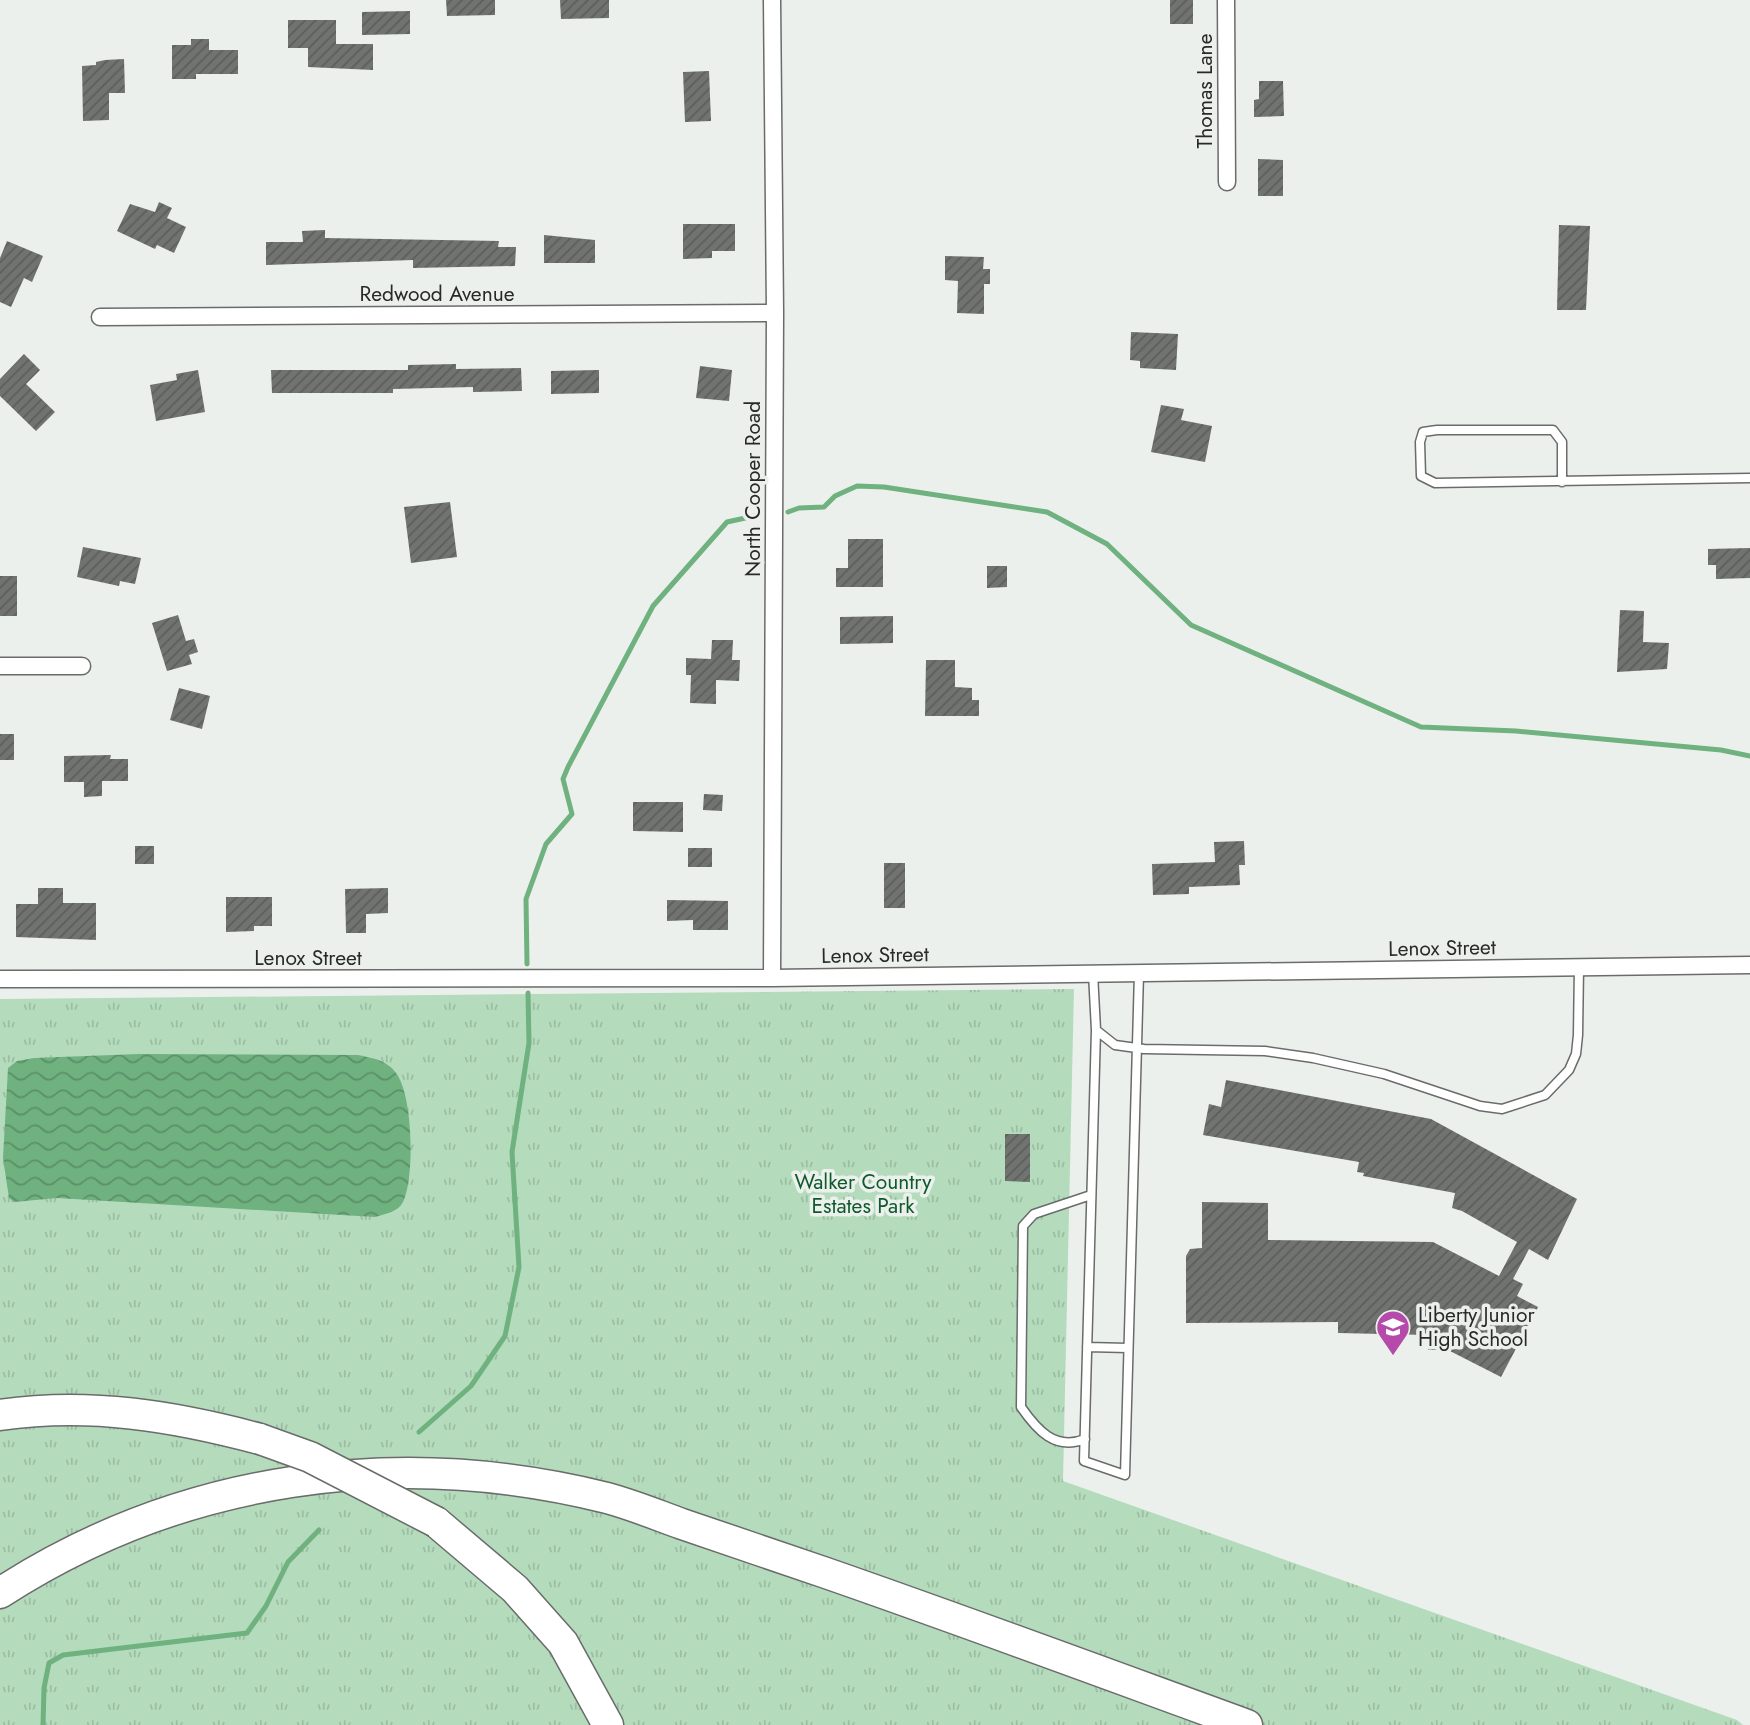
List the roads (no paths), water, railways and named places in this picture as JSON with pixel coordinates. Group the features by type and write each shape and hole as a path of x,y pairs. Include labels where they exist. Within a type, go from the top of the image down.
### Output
{"highway":[{"path":"0,1415 29,1411 124,1411 195,1422 260,1439 310,1457 436,1522 515,1589 563,1643 608,1725"},
{"path":"0,1593 36,1569 113,1532 166,1512 245,1490 294,1481 390,1471 505,1479 609,1499 1027,1643 1247,1725"}],"street":[{"name":"North Cooper Road","path":"772,0 775,313 772,978"},
{"name":"Thomas Lane","path":"1226,0 1227,182"},
{"name":"Redwood Avenue","path":"100,317 775,313"},
{"path":"0,666 82,666"},
{"name":"Lenox Street","path":"0,979 772,978 1750,965"}],"lane":[{"path":"1562,482 1562,442 1553,430 1437,429 1423,432 1419,442 1421,476 1435,483 1562,482 1750,478"},
{"path":"1096,1030 1115,1045 1137,1048 1265,1051 1313,1058 1384,1074 1480,1106 1502,1109 1545,1095 1569,1070 1576,1054 1578,1035 1579,967"},
{"path":"1093,974 1096,1030 1084,1461 1125,1475 1139,973"},
{"path":"1085,1439 1075,1443 1052,1440 1035,1427 1021,1407 1023,1226 1034,1214 1091,1195"},
{"path":"1087,1347 1128,1348"}],"water":[{"path":"139,1054 358,1055 384,1062 396,1073 402,1084 409,1117 411,1156 403,1202 395,1210 375,1217 57,1198 14,1202 9,1198 3,1158 8,1068 17,1061 34,1058"}],"waterway":[{"path":"788,512 799,508 824,507 835,496 857,486 884,487 1047,512 1107,544 1191,625 1421,727 1516,731 1721,750 1750,756"},
{"path":"527,964 526,899 546,844 572,814 563,779 568,767 653,606 727,522 759,515"},
{"path":"419,1432 471,1386 505,1336 519,1267 512,1152 529,1043 528,993"},
{"path":"43,1725 44,1688 49,1663 63,1655 247,1633 266,1606 288,1562 319,1530"}],"place":[{"name":"Liberty Junior High School","path":"1393,1357"}],"park label":[{"name":"Walker Country Estates Park","path":"863,1194"}]}
